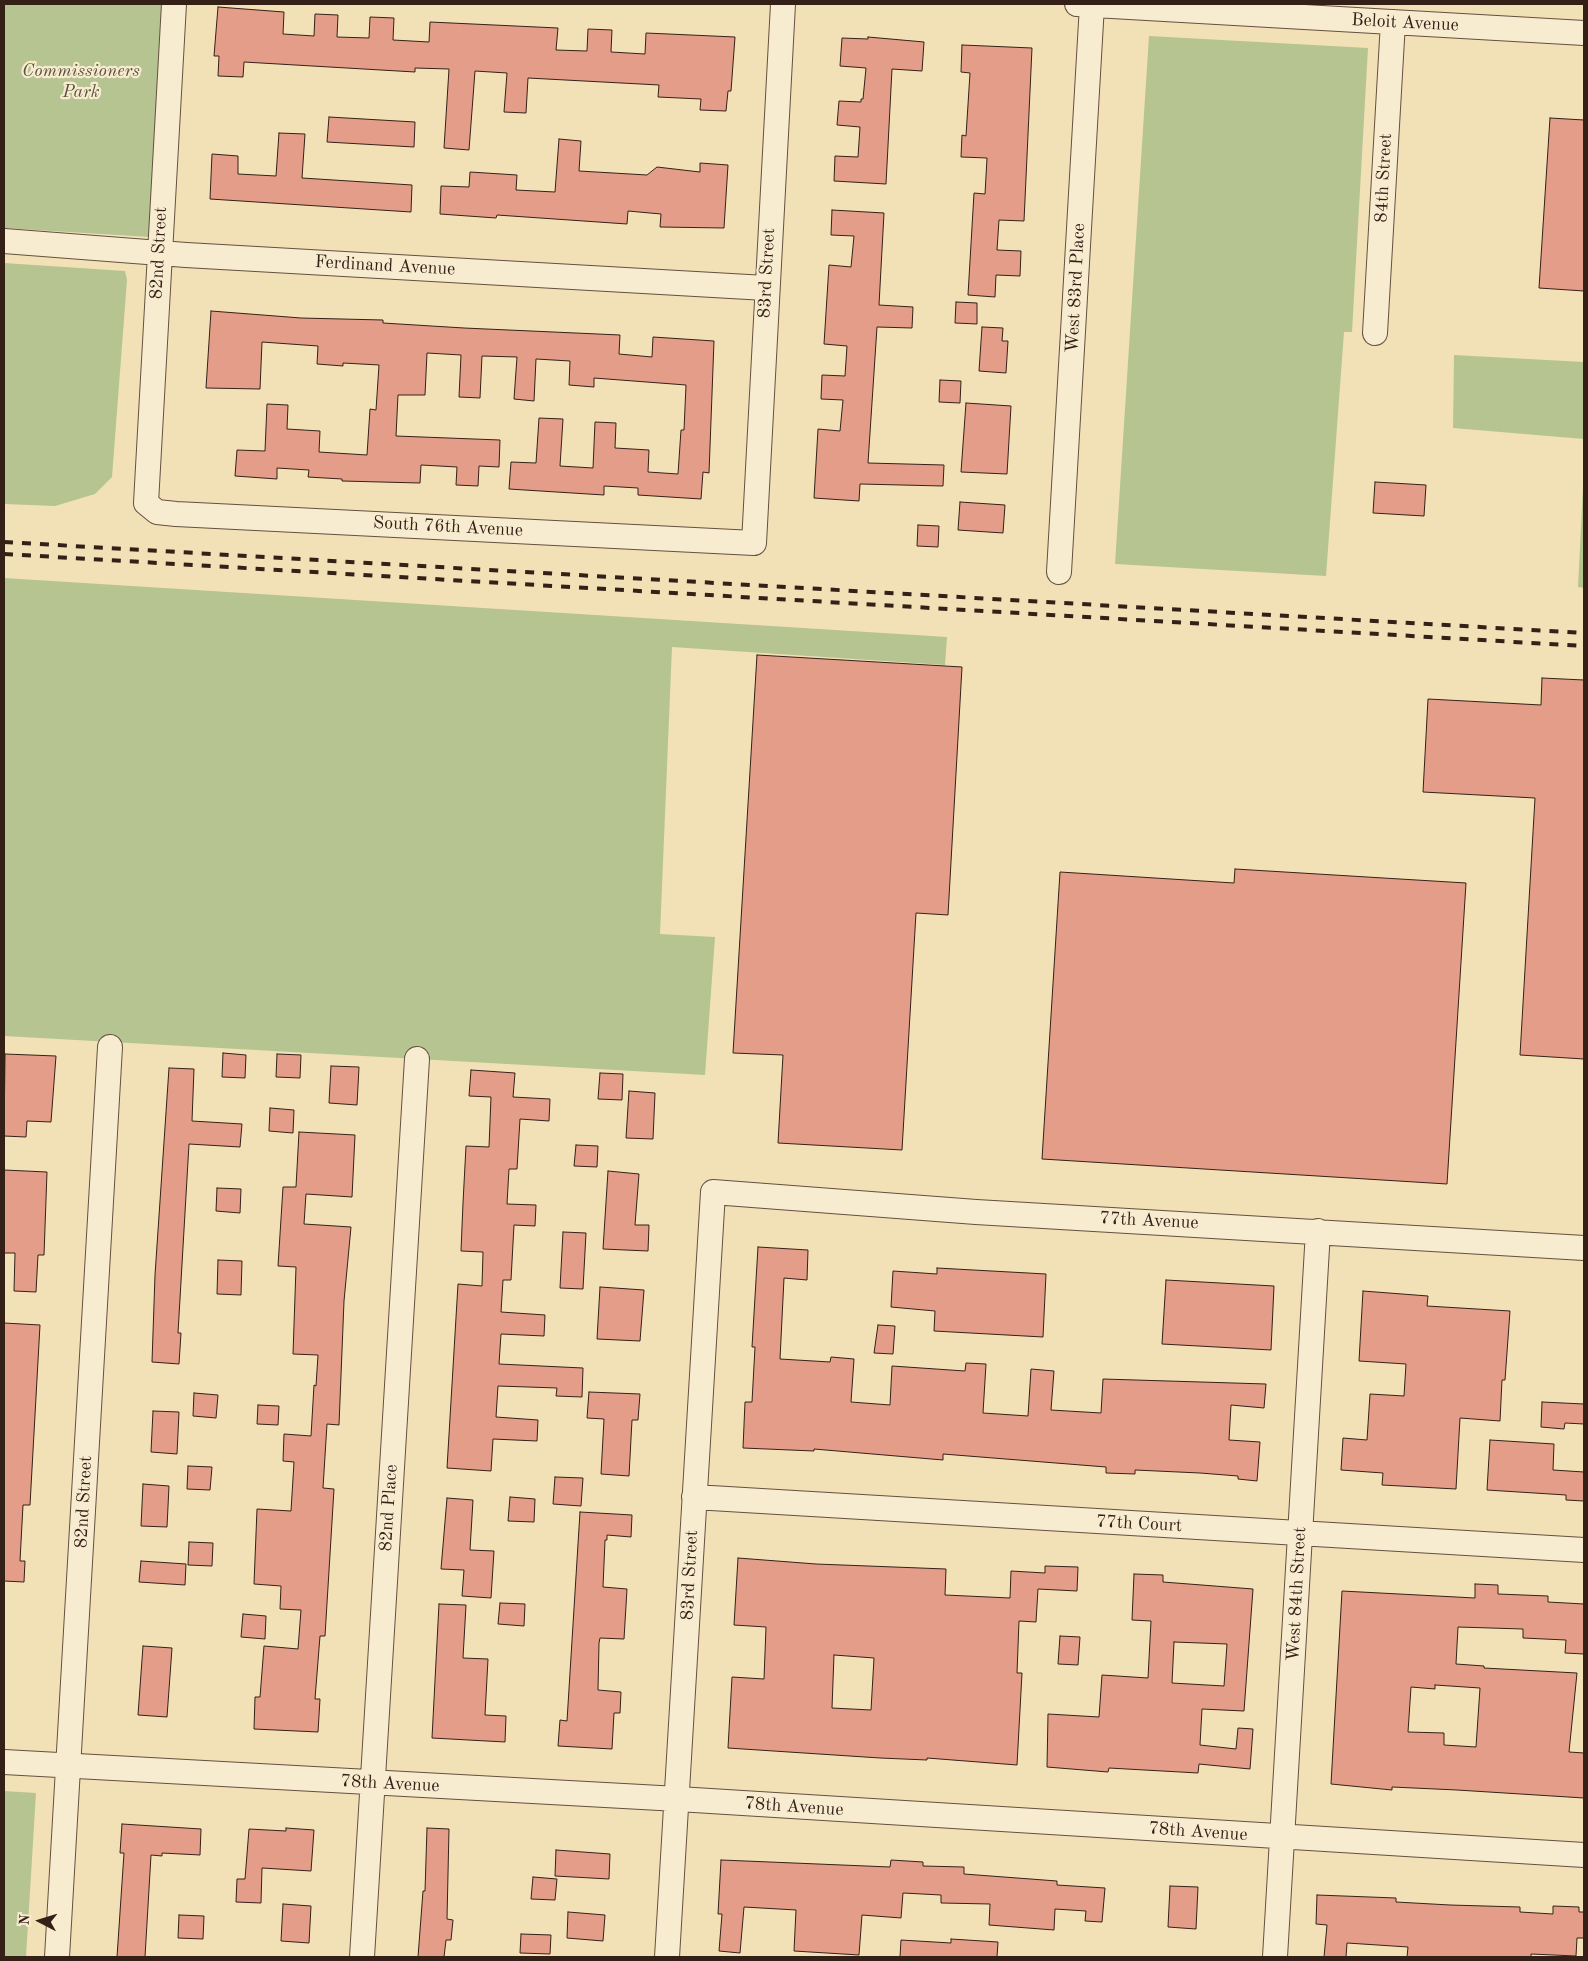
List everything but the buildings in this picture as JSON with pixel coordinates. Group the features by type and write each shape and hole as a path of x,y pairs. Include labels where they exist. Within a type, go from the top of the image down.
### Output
{"street":[{"name":"82nd Street","path":"146,503 174,4"},
{"name":"83rd Street","path":"754,543 766,288 783,4"},
{"name":"Beloit Avenue","path":"1085,4 1584,32"},
{"name":"West 83rd Place","path":"1059,572 1085,4"},
{"name":"84th Street","path":"1375,333 1393,22"},
{"name":"Ferdinand Avenue","path":"4,241 766,288"},
{"name":"South 76th Avenue","path":"146,503 157,512 176,514 754,543"},
{"name":"82nd Street","path":"57,1957 110,1047"},
{"name":"82nd Place","path":"362,1957 417,1060"},
{"name":"83rd Street","path":"667,1957 713,1192"},
{"name":"77th Avenue","path":"713,1192 976,1212 1584,1248"},
{"name":"West 84th Street","path":"1275,1957 1318,1231"},
{"name":"77th Court","path":"694,1497 1584,1550"},
{"name":"78th Avenue","path":"4,1762 69,1764 372,1783 678,1799 1584,1854"}],"green space":[{"name":"Commissioners Park","path":"4,4 163,4 149,237 4,228"},
{"path":"1149,36 1368,48 1352,332 1344,332 1326,576 1115,564"},
{"path":"4,263 125,271 127,280 112,477 95,494 55,506 4,504"},
{"path":"1454,355 1584,362 1584,439 1453,428"},
{"path":"1584,467 1584,588 1578,587"},
{"path":"4,578 947,637 945,665 672,647 660,934 715,937 705,1075 4,1036"},
{"path":"4,1791 36,1793 26,1957 4,1957"}],"railway":[{"path":"4,542 1584,633"},
{"path":"4,554 1584,646"}]}
